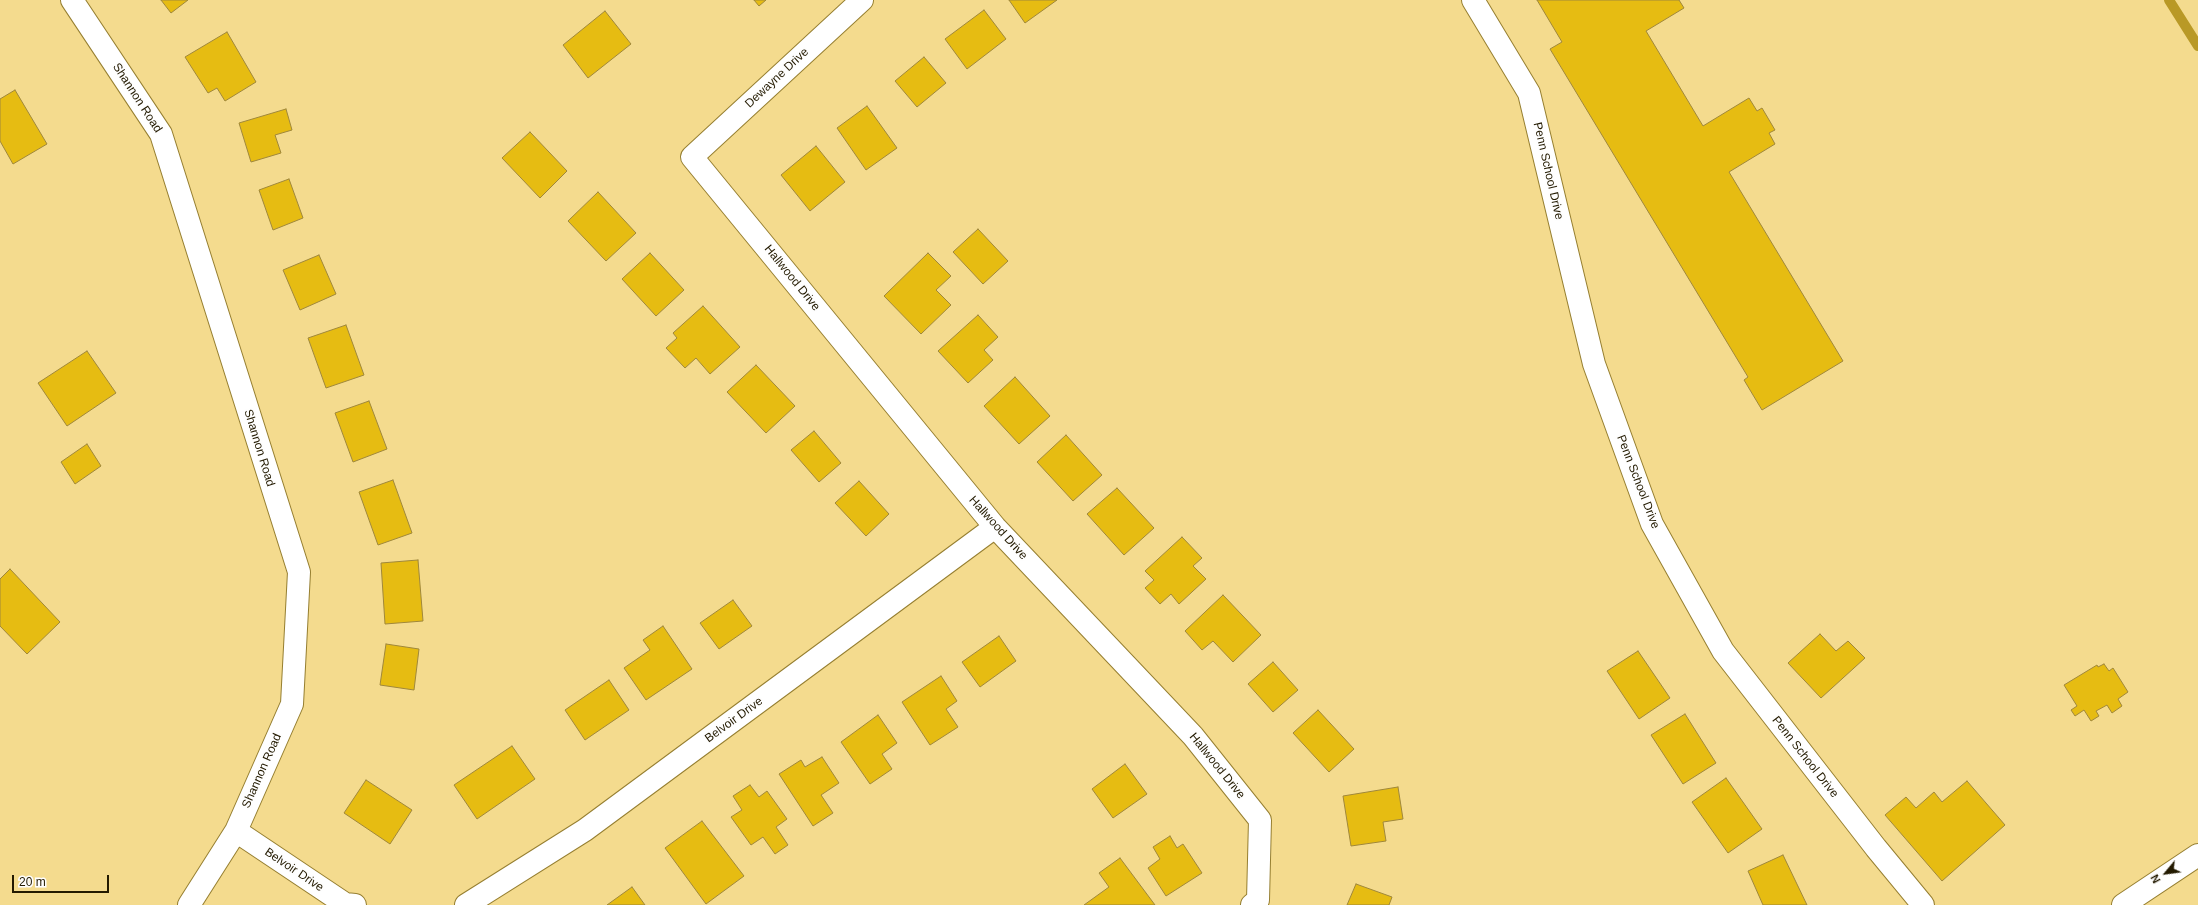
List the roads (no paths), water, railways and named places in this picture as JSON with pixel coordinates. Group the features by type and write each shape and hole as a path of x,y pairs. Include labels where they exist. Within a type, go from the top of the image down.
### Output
{"street":[{"name":"Shannon Road","path":"72,0 161,134 299,572 292,704 236,831 188,905"},
{"name":"Dewayne Drive","path":"692,157 862,0"},
{"name":"Penn School Drive","path":"1473,0 1529,93 1594,364 1652,524 1723,651 1922,905"},
{"name":"Hallwood Drive","path":"692,157 995,527 1193,736 1260,820 1258,900 1252,905"},
{"name":"Belvoir Drive","path":"466,905 585,830 995,527"},
{"name":"Belvoir Drive","path":"236,831 345,904 354,905"},
{"path":"2123,905 2198,855"}],"waterway":[{"path":"2169,0 2198,46"}]}
